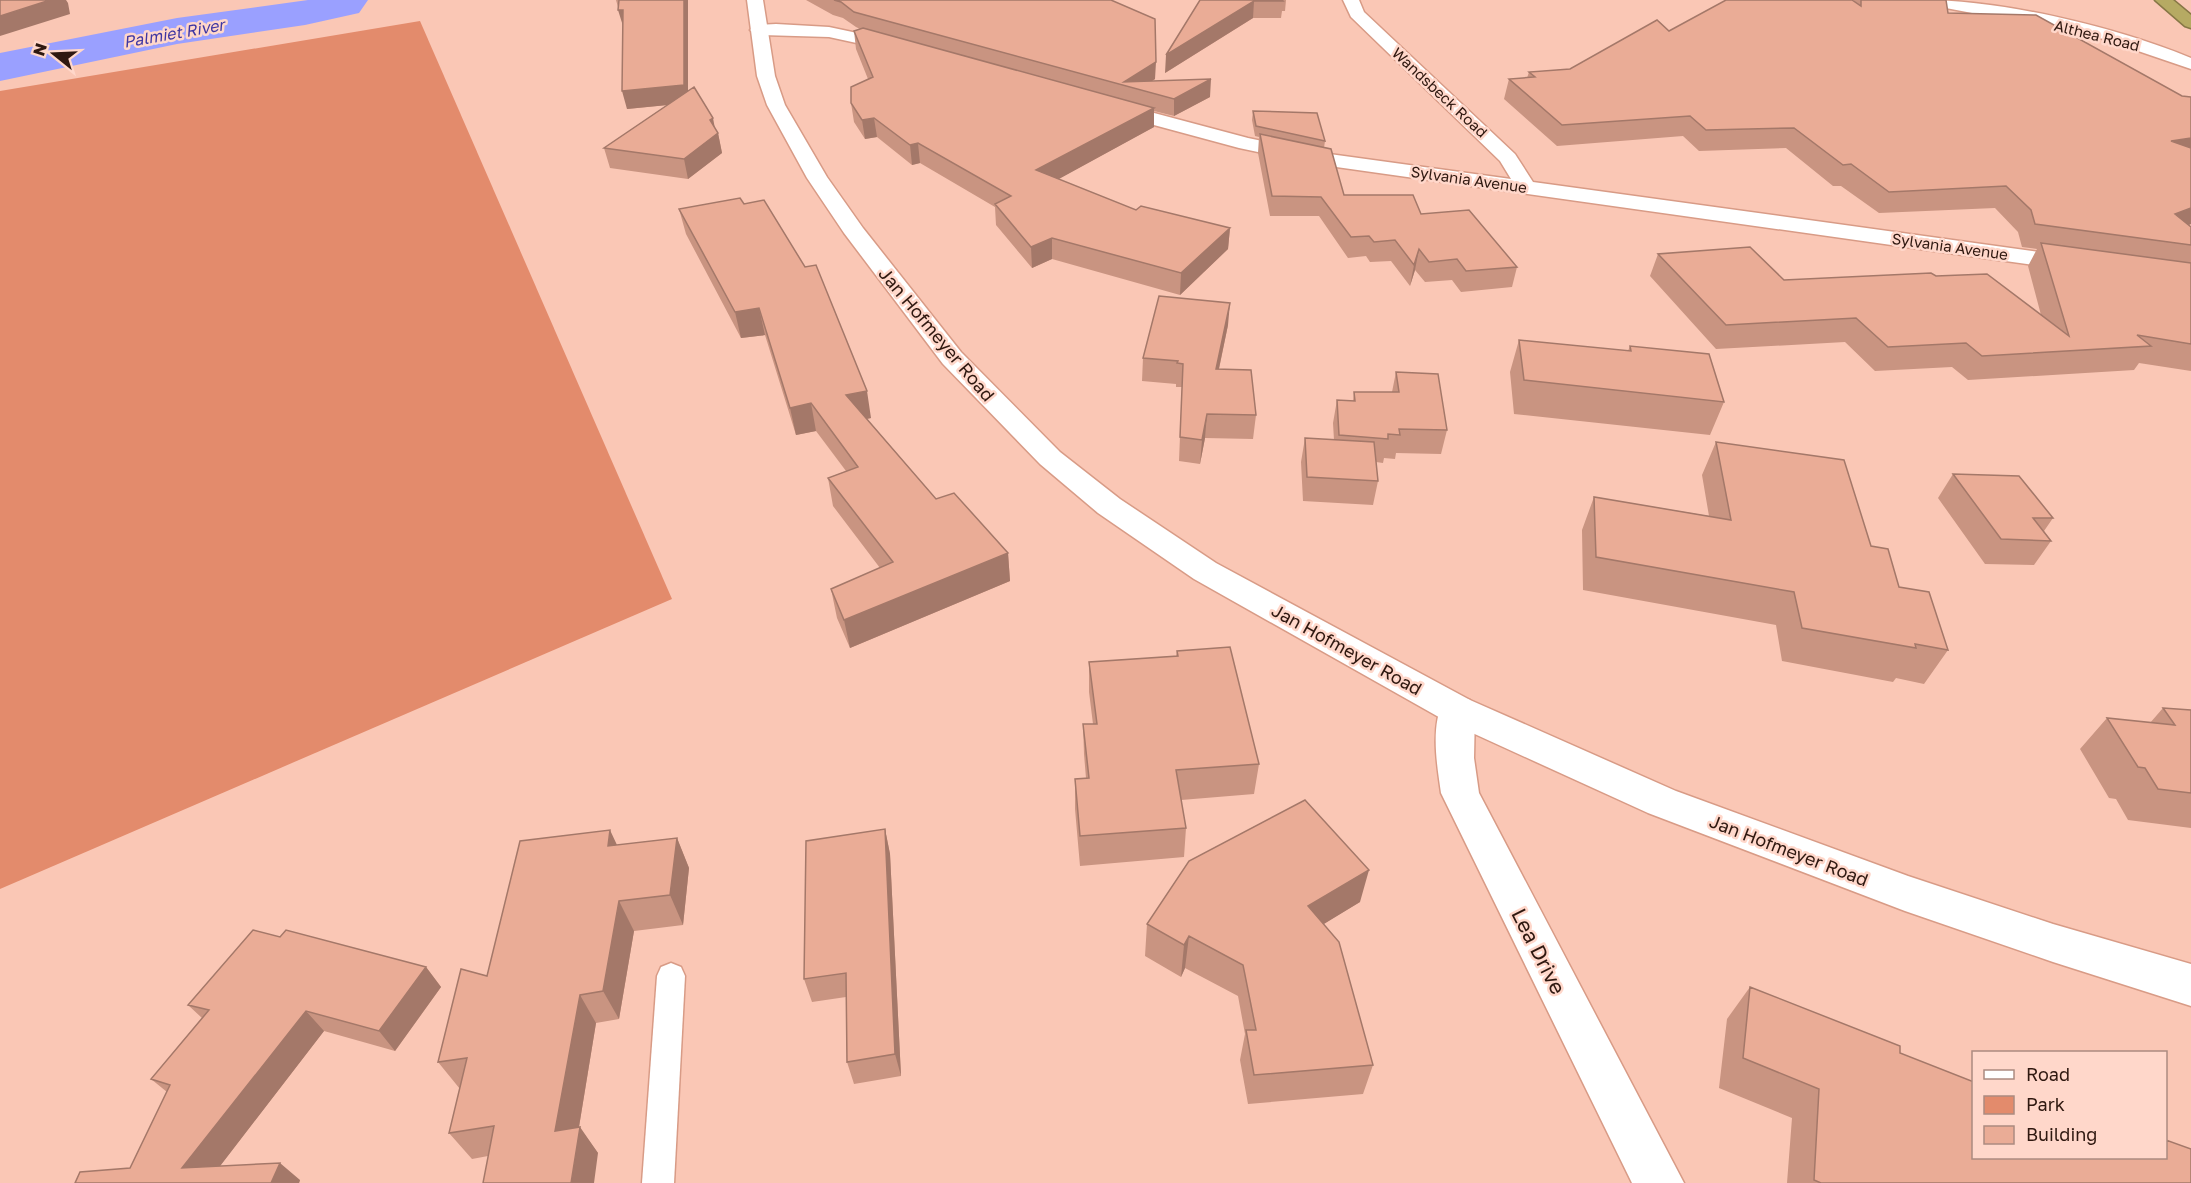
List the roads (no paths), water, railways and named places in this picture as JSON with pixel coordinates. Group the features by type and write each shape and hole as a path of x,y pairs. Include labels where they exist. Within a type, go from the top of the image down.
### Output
{"highway":[{"path":"2163,0 2191,23"}],"street":[{"name":"Wandsbeck Road","path":"1351,0 1357,14 1508,158 1526,187"},
{"name":"Althea Road","path":"1930,0 2100,34 2143,46 2191,64"},
{"path":"757,15 853,34 911,51"},
{"name":"Jan Hofmeyer Road","path":"757,15 766,76 776,105 817,178 855,233 952,358 1050,458 1109,506 1205,570 1457,710 1662,802 1799,854 2053,943 2191,985"},
{"name":"Sylvania Avenue","path":"1093,102 1274,150 2100,267"},
{"name":"Lea Drive","path":"1457,710 1455,758 1460,792 1653,1170"}],"lane":[{"path":"658,1183 671,976"},
{"path":"1653,1170 1681,1183"}],"waterway":[{"name":"Palmiet River","path":"0,67 177,31 305,13 345,4 348,0"}]}
